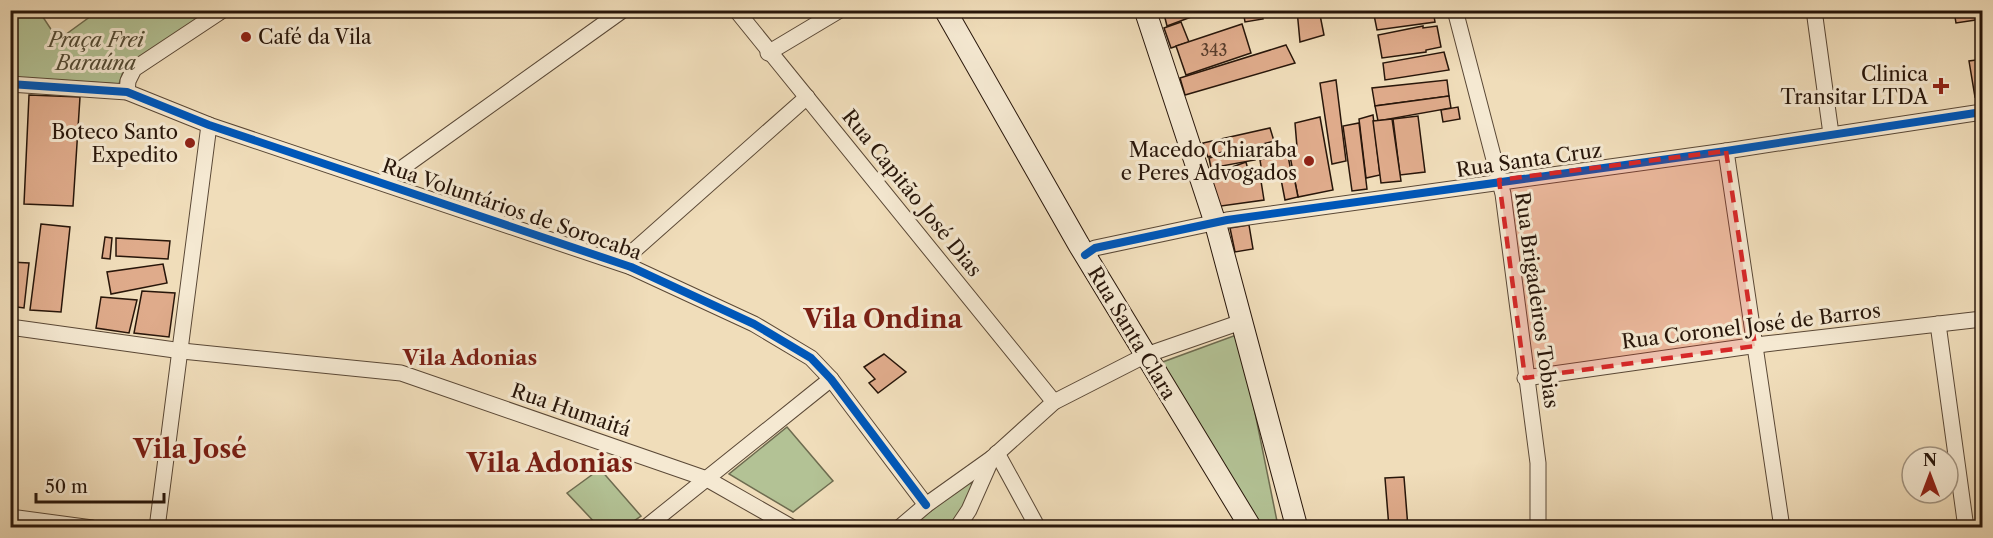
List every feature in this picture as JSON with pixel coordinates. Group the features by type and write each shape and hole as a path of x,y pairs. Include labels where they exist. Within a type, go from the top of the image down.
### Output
{"main road":[{"name":"Rua Santa Clara","path":"945,10 1085,255 1251,528"},
{"path":"1145,10 1215,222 1297,528"}],"street":[{"path":"127,92 134,69 223,10"},
{"path":"384,181 622,10"},
{"name":"Rua Capitão José Dias","path":"736,10 768,53 807,97 1054,402"},
{"path":"768,53 840,10"},
{"name":"Rua Brigadeiros Tobias","path":"1455,10 1499,180 1538,463 1538,528"},
{"path":"1814,10 1831,134"},
{"name":"Rua Voluntários de Sorocaba","path":"10,84 127,92 209,125 384,181 631,267 754,324 811,358 831,379 926,505"},
{"path":"631,267 630,254 807,97"},
{"name":"Rua Santa Cruz","path":"1085,255 1095,248 1215,222 1499,180 1726,151 1983,112"},
{"path":"157,528 182,351 209,125"},
{"path":"1726,151 1782,528"},
{"name":"Rua Coronel José de Barros","path":"1525,378 1755,346 1983,319"},
{"path":"1938,324 1966,528"},
{"path":"899,528 926,505 995,455 1054,402 1148,359 1242,326"},
{"name":"Rua Humaitá","path":"10,327 182,351 400,374 706,479 793,528"},
{"path":"645,528 831,379"},
{"path":"957,528 969,510 995,455"},
{"path":"995,455 1038,528"},
{"path":"970,473 980,487"},
{"path":"10,517 92,528"}],"highlighted area":[{"path":"1726,151 1755,346 1525,378 1499,180"}],"green space":[{"name":"Praça Frei Baraúna","path":"10,11 39,11 58,40 98,11 211,11 125,66 119,84 11,77"},
{"path":"1239,334 1278,526 1276,527 1260,527 1160,363"},
{"path":"787,427 833,481 793,512 729,474"},
{"path":"600,469 641,516 625,527 599,527 567,493"},
{"path":"969,480 974,489 952,527 910,528"}],"building":[{"path":"1163,10 1210,10 1167,26"},
{"path":"1243,10 1261,10 1263,19 1245,22"},
{"path":"1297,10 1319,10 1324,35 1300,42"},
{"path":"1373,10 1433,10 1435,22 1377,30"},
{"path":"1982,10 1982,19 1956,23 1954,11"},
{"path":"1181,22 1189,42 1171,48 1164,28"},
{"path":"1982,23 1982,53 1978,24"},
{"path":"1242,24 1251,53 1186,75 1176,46"},
{"path":"1423,26 1423,28 1437,26 1441,47 1426,50 1426,52 1382,58 1378,35"},
{"path":"1286,45 1295,63 1185,95 1180,78"},
{"path":"1444,52 1449,70 1385,80 1383,63"},
{"path":"1982,59 1982,94 1976,60"},
{"path":"1976,60 1982,95 1975,97 1969,61"},
{"path":"1336,80 1346,161 1332,164 1320,83"},
{"path":"1447,80 1449,96 1375,106 1372,88"},
{"path":"29,95 80,97 73,206 24,204"},
{"path":"1449,96 1451,108 1378,121 1375,106"},
{"path":"1458,107 1460,119 1443,122 1441,110"},
{"path":"1373,115 1380,175 1366,178 1359,119"},
{"path":"1418,116 1425,172 1400,175 1393,119"},
{"name":"Macedo Chiaraba e Peres Advogados","path":"1320,117 1333,190 1298,197 1289,151 1297,147 1295,123"},
{"path":"1392,119 1401,181 1381,183 1373,121"},
{"path":"1359,123 1367,189 1352,191 1343,126"},
{"path":"1270,128 1274,141 1241,150 1239,146 1208,157 1203,143"},
{"path":"1266,144 1268,152 1254,155 1255,160 1211,168 1209,158"},
{"path":"1287,151 1291,171 1263,178 1260,160"},
{"path":"1246,162 1251,182 1261,181 1264,200 1214,207 1210,175"},
{"path":"1293,172 1298,197 1285,200 1280,174"},
{"path":"41,224 70,227 61,312 30,310"},
{"path":"1249,225 1253,249 1235,252 1230,228"},
{"path":"105,237 112,238 110,259 102,258"},
{"path":"116,238 170,241 168,259 116,256"},
{"path":"10,262 29,263 24,308 10,306"},
{"path":"163,264 167,283 111,294 107,272"},
{"path":"142,291 175,293 169,337 134,333"},
{"path":"101,297 137,300 129,333 96,328"},
{"path":"884,354 906,372 878,393 869,383 875,379 864,367"},
{"path":"1404,477 1408,528 1389,528 1385,478"}],"cycle path":[{"path":"10,84 127,92 209,125 631,267 754,324 811,358 831,379 926,505"},
{"path":"1085,255 1095,248 1227,220 1726,151 1982,112"}],"place":[{"name":"Café da Vila","path":"246,37"},
{"name":"Clinica Transitar LTDA","path":"1941,86"},
{"name":"Boteco Santo Expedito","path":"190,143"},
{"name":"Macedo Chiaraba e Peres Advogados","path":"1309,161"}],"district":[{"name":"Vila Ondina","path":"883,319"},
{"name":"Vila Adonias","path":"470,357"},
{"name":"Vila José","path":"190,449"},
{"name":"Vila Adonias","path":"550,463"}]}
